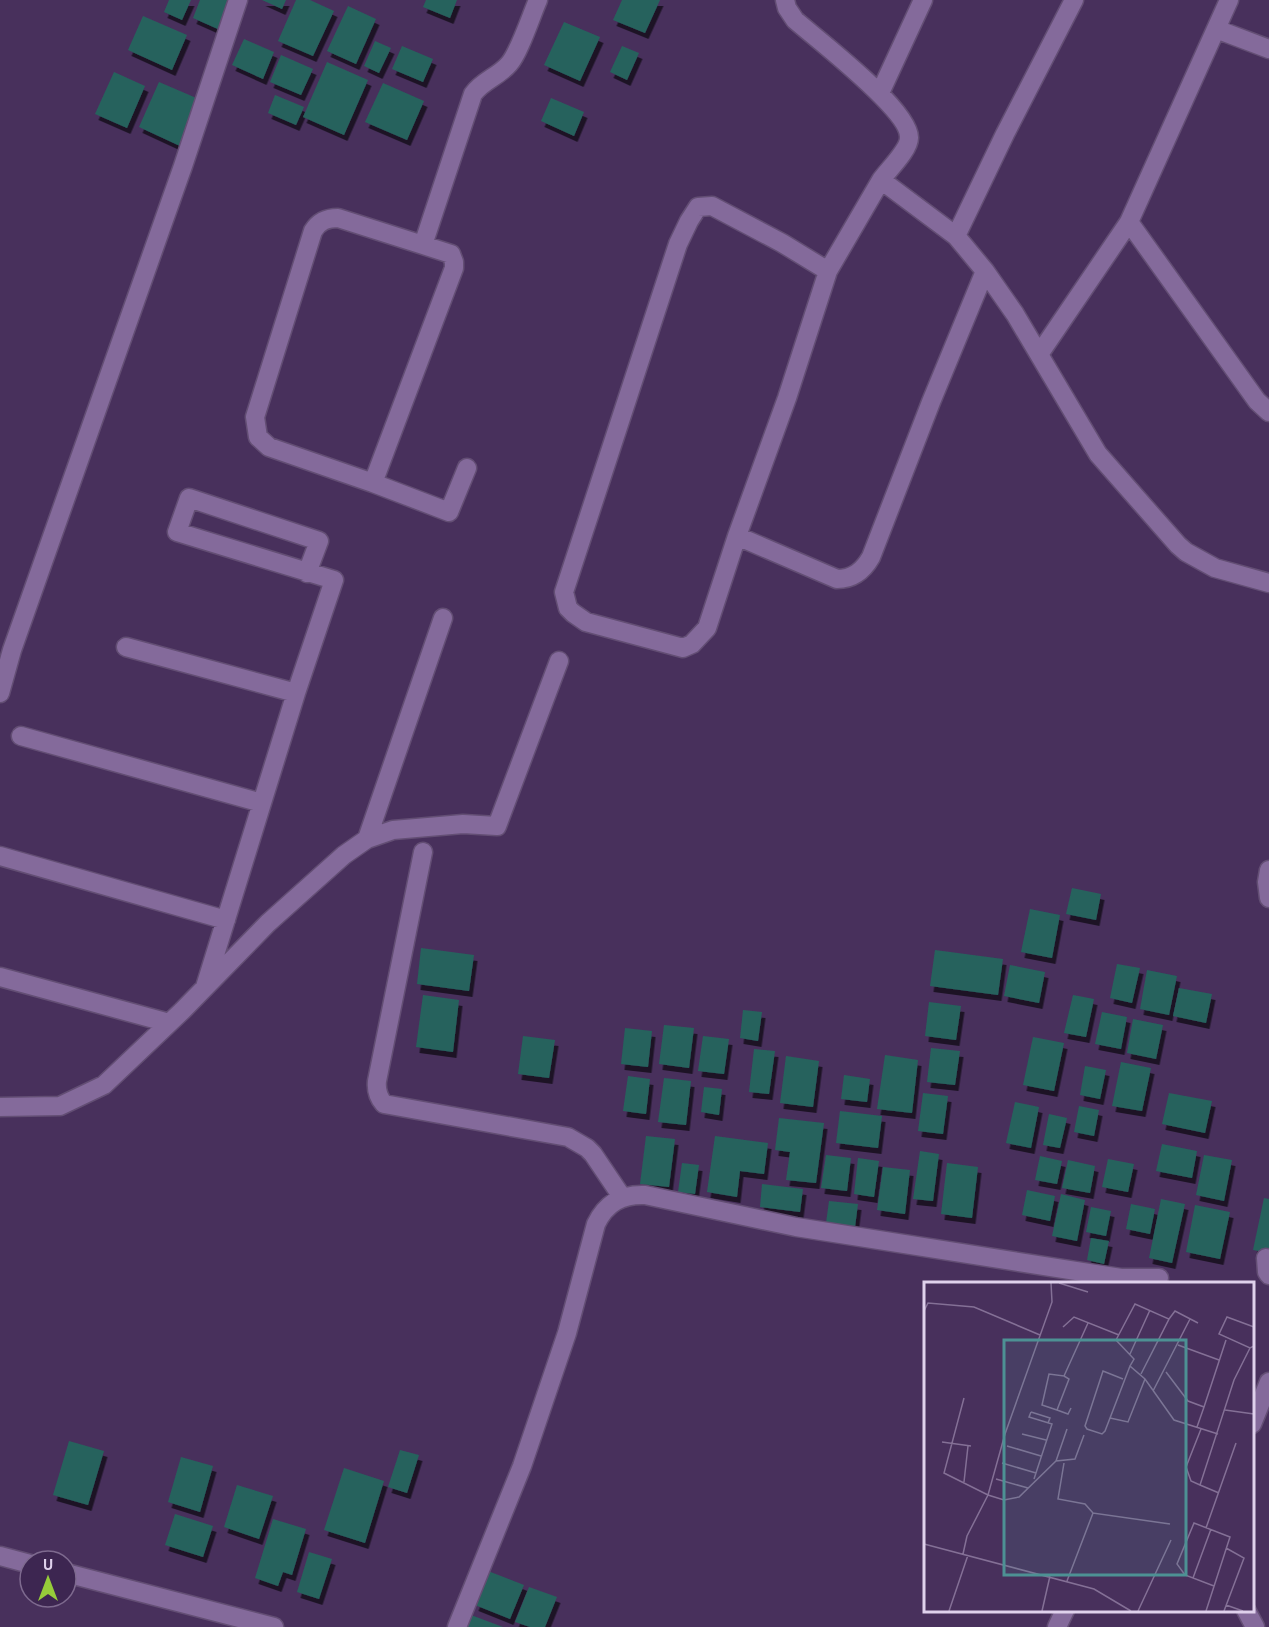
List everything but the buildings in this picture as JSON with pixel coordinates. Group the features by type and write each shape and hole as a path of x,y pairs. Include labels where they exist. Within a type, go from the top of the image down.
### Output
{"street":[{"path":"0,693 12,650 180,178 238,0"},
{"path":"423,245 473,94 483,83 499,74 512,60 538,0"},
{"path":"785,0 795,20 880,93 904,122 909,133 909,141 907,147 881,180 828,271 787,398 737,536 707,628 699,639 687,647 678,647 596,625 579,618 566,603 564,592 678,244 694,212 699,207 712,206 782,243 828,271"},
{"path":"880,93 923,0"},
{"path":"956,236 1074,0"},
{"path":"1040,354 1129,222 1229,0"},
{"path":"1216,29 1269,49"},
{"path":"881,180 956,236 985,271 1040,354 1098,454 1178,545 1215,568 1269,583"},
{"path":"373,483 454,268 454,262 451,254 338,218 325,220 313,231 255,417 258,437 269,447 449,512 467,468"},
{"path":"1129,222 1257,401 1269,412"},
{"path":"737,536 837,579 852,576 864,568 871,557 985,271"},
{"path":"205,987 333,580 307,573 177,532 189,498 319,541 307,573"},
{"path":"367,839 443,618"},
{"path":"126,647 296,693"},
{"path":"0,1107 60,1106 104,1085 268,923 344,855 367,839 393,830 463,824 497,826 559,661"},
{"path":"21,736 262,803"},
{"path":"423,852 377,1081 376,1088 380,1100 384,1104 568,1137 588,1148 622,1197"},
{"path":"0,856 226,920"},
{"path":"1269,870 1267,882 1269,898"},
{"path":"0,977 169,1023"},
{"path":"457,1627 522,1466 567,1334 596,1224 607,1207 622,1197 631,1194 645,1195 796,1227 1121,1278 1159,1278"},
{"path":"1254,1419 1269,1382"},
{"path":"0,1556 18,1561"},
{"path":"78,1576 274,1627"},
{"path":"1058,1627 1065,1612"},
{"path":"1247,1612 1255,1627"}]}
